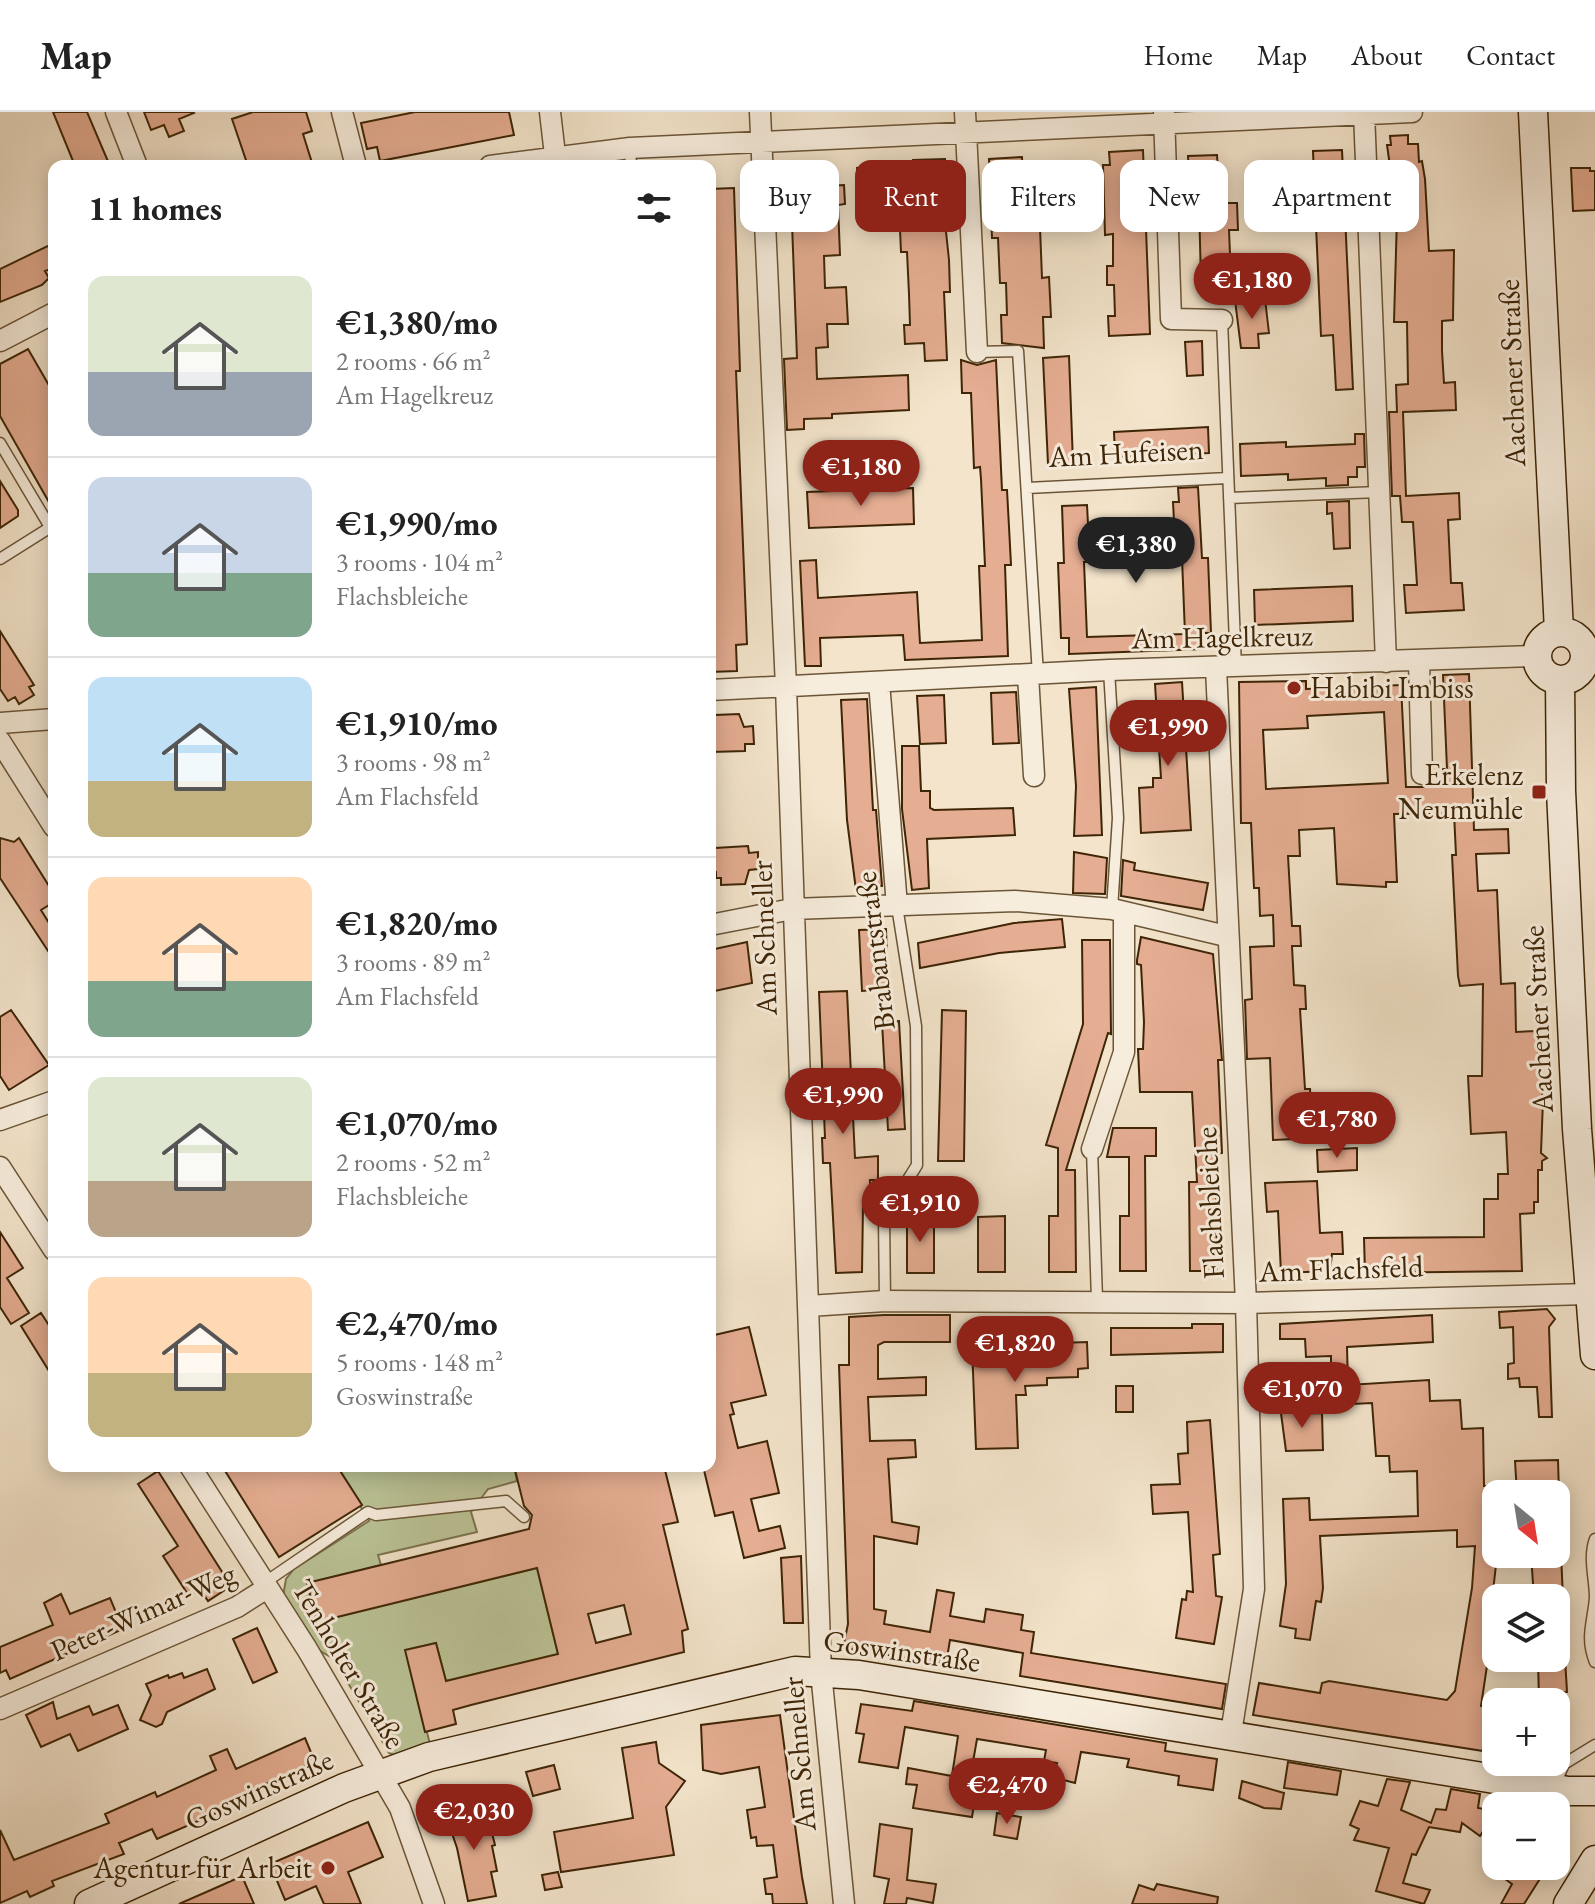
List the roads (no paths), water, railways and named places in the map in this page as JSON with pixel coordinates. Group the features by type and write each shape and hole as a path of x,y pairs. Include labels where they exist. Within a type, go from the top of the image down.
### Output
{"main road":[{"name":"Aachener Straße","path":"1533,112 1559,631"},
{"path":"1559,631 1578,638 1590,657 1580,671 1560,680 1547,675 1537,656 1543,639 1559,631"},
{"name":"Aachener Straße","path":"1560,680 1561,791 1586,1128 1588,1294 1595,1355"},
{"name":"Goswinstraße","path":"89,1904 380,1773 429,1757 780,1675 821,1672 1231,1733 1553,1789 1595,1791"},
{"path":"1568,1904 1595,1860"}],"street":[{"path":"116,112 135,160"},
{"path":"342,112 354,160"},
{"path":"550,112 555,155"},
{"name":"Am Schneller","path":"760,112 786,687 821,1672 844,1904"},
{"path":"528,160 555,155 630,157 966,122 1412,112"},
{"path":"1364,113 1386,662"},
{"path":"1164,118 1171,319 1222,320"},
{"path":"966,122 977,352"},
{"path":"0,341 48,316"},
{"name":"Am Hagelkreuz","path":"716,690 1109,670 1537,656"},
{"path":"1419,661 1422,774"},
{"name":"Flachsbleiche","path":"1226,668 1226,936 1246,1303 1254,1589 1231,1733"},
{"path":"1033,675 1034,776"},
{"name":"Brabantstraße","path":"879,682 897,906"},
{"path":"0,723 48,719"},
{"path":"0,741 48,817"},
{"path":"716,924 792,909 1015,901 1118,912 1226,936"},
{"path":"1092,1149 1124,1052 1118,912"},
{"path":"0,1120 48,1103"},
{"path":"0,1167 48,1241"},
{"name":"Am Flachsfeld","path":"809,1306 885,1301 1246,1303 1588,1294"},
{"name":"Tenholter Straße","path":"194,1472 400,1808 434,1904"},
{"name":"Peter-Wimar-Weg","path":"0,1709 237,1607 265,1586"}],"lane":[{"name":"Am Hufeisen","path":"1222,320 1229,498 1226,668"},
{"name":"Am Hufeisen","path":"977,352 1018,351 1027,488 1033,675"},
{"path":"0,443 48,520"},
{"name":"Am Hufeisen","path":"1027,488 1228,478"},
{"name":"Am Hufeisen","path":"1229,498 1379,492"},
{"path":"0,559 48,529"},
{"path":"1109,670 1118,818 1118,912"},
{"name":"Brabantstraße","path":"885,1301 884,1218 917,1165 916,1026 897,906"},
{"path":"1092,1149 1097,1300"},
{"path":"265,1586 368,1512 376,1515 506,1501 524,1517"},
{"path":"1595,1539 1591,1549 1595,1600 1589,1616 1589,1646 1595,1662"},
{"path":"1553,1789 1564,1764 1595,1745"}],"place":[{"name":"Habibi Imbiss","path":"1294,688"},
{"name":"Erkelenz Neumühle","path":"1539,792"},
{"name":"Agentur für Arbeit","path":"328,1868"}]}
